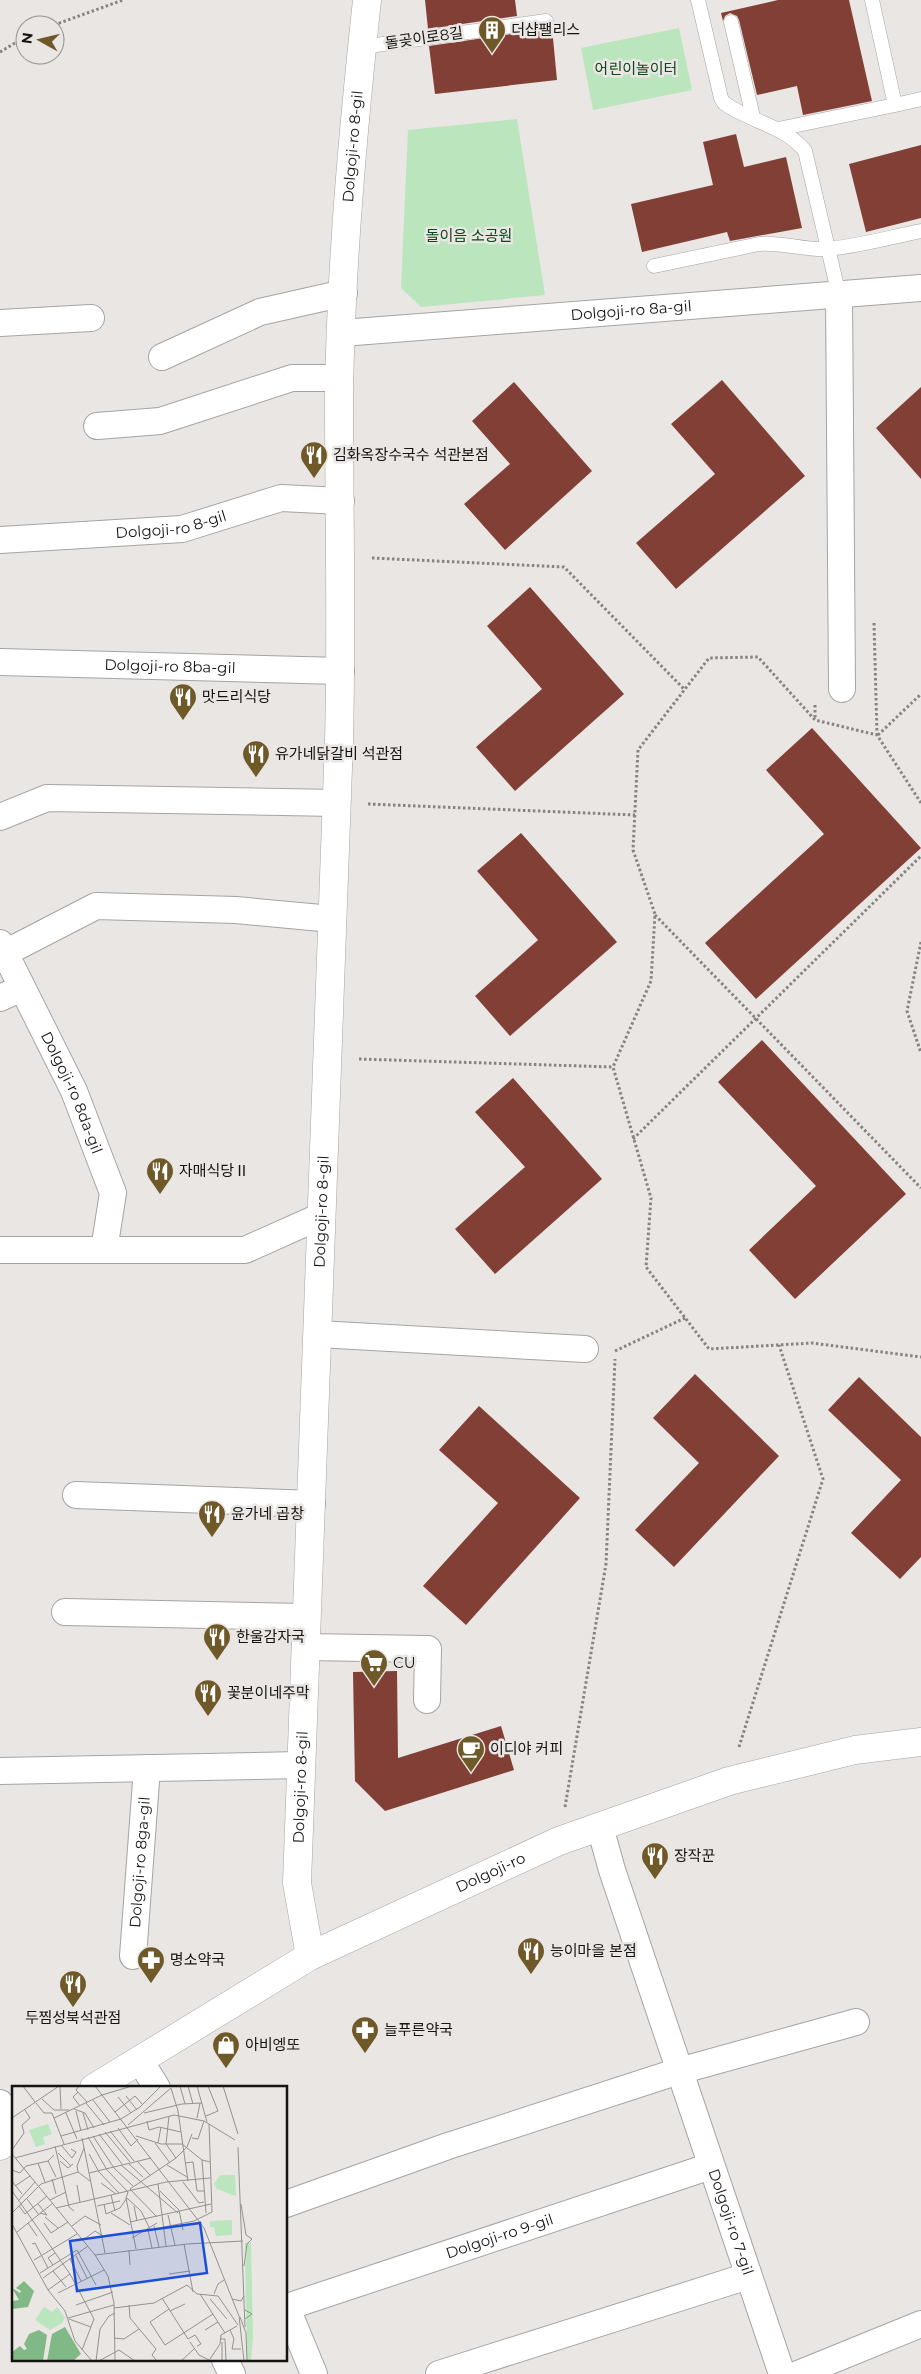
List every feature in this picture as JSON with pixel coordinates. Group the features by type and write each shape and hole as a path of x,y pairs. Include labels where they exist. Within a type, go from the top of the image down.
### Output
{"street":[{"name":"Dolgoji-ro 8-gil","path":"310,1956 297,1883 300,1765 312,1504 341,671 340,378 350,161 366,0"},
{"name":"Dolgoji-ro 8a-gil","path":"342,333 921,288"},
{"path":"162,357 260,312 344,293"},
{"path":"838,295 842,689"},
{"path":"0,323 91,318"},
{"path":"97,426 160,421 292,378 340,378"},
{"name":"Dolgoji-ro 8-gil","path":"0,540 182,529 281,498 341,501"},
{"name":"Dolgoji-ro 8ba-gil","path":"0,662 341,671"},
{"path":"0,817 47,798 337,803"},
{"path":"3,948 96,906 236,910 332,919"},
{"name":"Dolgoji-ro 8da-gil","path":"3,948 11,993 74,1090 113,1192 104,1250"},
{"path":"0,1250 245,1250 321,1216"},
{"path":"318,1334 585,1349"},
{"path":"76,1495 312,1504"},
{"path":"65,1612 307,1617"},
{"path":"305,1647 428,1649 427,1700"},
{"name":"Dolgoji-ro","path":"97,2086 310,1956 559,1841 729,1781 856,1750 921,1742"},
{"path":"0,1771 300,1765"},
{"name":"Dolgoji-ro 8ga-gil","path":"133,1956 148,1768"},
{"name":"Dolgoji-ro 7-gil","path":"600,1827 612,1870 782,2374"},
{"path":"288,2203 448,2146 679,2071 856,2022"},
{"path":"140,2060 156,2086"},
{"path":"0,2103 12,2124"},
{"path":"0,2146 12,2138"},
{"name":"Dolgoji-ro 9-gil","path":"288,2307 711,2166"},
{"path":"439,2374 748,2276"},
{"name":"Dolgoji-ro 9-gil","path":"288,2309 314,2374"},
{"path":"798,2374 921,2324"},
{"path":"226,2362 232,2374"}],"lane":[{"path":"698,0 721,98 729,106 778,129 796,140 806,150 838,295"},
{"path":"872,0 895,105"},
{"name":"돌곶이로8길","path":"362,47 546,21"},
{"path":"731,22 753,118"},
{"path":"778,129 921,99"},
{"path":"654,266 760,244 774,243 810,249 828,248 921,231"}],"path":[{"path":"65,21 123,0"},
{"path":"0,52 15,43"},
{"path":"341,557 564,567 685,690"},
{"path":"921,803 877,735 815,720 758,657 709,658 638,750 633,850 655,914 651,981 613,1067 651,1198 646,1268 709,1349 812,1343 921,1357"},
{"path":"877,735 921,694"},
{"path":"337,803 635,815"},
{"path":"633,1139 921,856"},
{"path":"655,914 921,1188"},
{"path":"921,942 907,1011 921,1053"},
{"path":"328,1058 613,1067"},
{"path":"559,1841 606,1564 615,1351 685,1318"},
{"path":"729,1781 823,1479 779,1345"}],"green space":[{"name":"어린이놀이터","path":"679,28 692,90 593,110 581,48"},
{"name":"돌이음 소공원","path":"517,119 545,295 421,307 401,288 408,130"}],"building":[{"path":"425,0 515,0 517,16 428,29"},
{"path":"778,0 849,0 872,101 803,115 797,86 757,95 739,20 737,16 730,13 725,16 723,21 721,13"},
{"name":"더샵팰리스","path":"552,28 557,80 435,94 429,46"},
{"path":"736,134 744,167 786,157 802,228 730,241 727,232 642,252 631,204 713,185 703,142"},
{"path":"921,145 921,218 866,232 849,164"},
{"path":"722,380 805,476 676,589 636,543 715,474 671,424"},
{"path":"514,382 592,471 505,550 464,504 510,464 472,421"},
{"path":"921,387 921,479 876,428"},
{"path":"530,587 624,694 515,791 476,747 542,689 487,626"},
{"path":"812,728 921,848 756,999 705,943 824,834 766,770"},
{"path":"521,833 617,942 510,1036 475,996 538,940 477,871"},
{"path":"762,1040 906,1194 795,1299 749,1250 816,1186 718,1082"},
{"path":"513,1078 602,1179 495,1274 455,1229 525,1167 475,1112"},
{"path":"695,1374 779,1456 674,1567 635,1530 699,1463 653,1418"},
{"path":"859,1377 921,1437 921,1557 900,1579 851,1533 901,1480 828,1410"},
{"path":"479,1406 580,1498 466,1625 423,1586 498,1503 439,1450"},
{"path":"397,1671 398,1758 501,1726 514,1770 385,1811 355,1781 353,1672"}],"place":[{"name":"더샵팰리스","path":"492,54"},
{"name":"김화옥장수국수 석관본점","path":"314,479"},
{"name":"맛드리식당","path":"183,721"},
{"name":"유가네닭갈비 석관점","path":"256,778"},
{"name":"자매식당Ⅱ","path":"160,1195"},
{"name":"윤가네 곱창","path":"212,1538"},
{"name":"한울감자국","path":"217,1661"},
{"name":"CU","path":"374,1687"},
{"name":"꽃분이네주막","path":"208,1717"},
{"name":"이디야 커피","path":"471,1773"},
{"name":"장작꾼","path":"655,1880"},
{"name":"능이마을 본점","path":"531,1975"},
{"name":"명소약국","path":"151,1984"},
{"name":"두찜성북석관점","path":"73,2008"},
{"name":"늘푸른약국","path":"365,2054"},
{"name":"아비엥또","path":"226,2069"}]}
